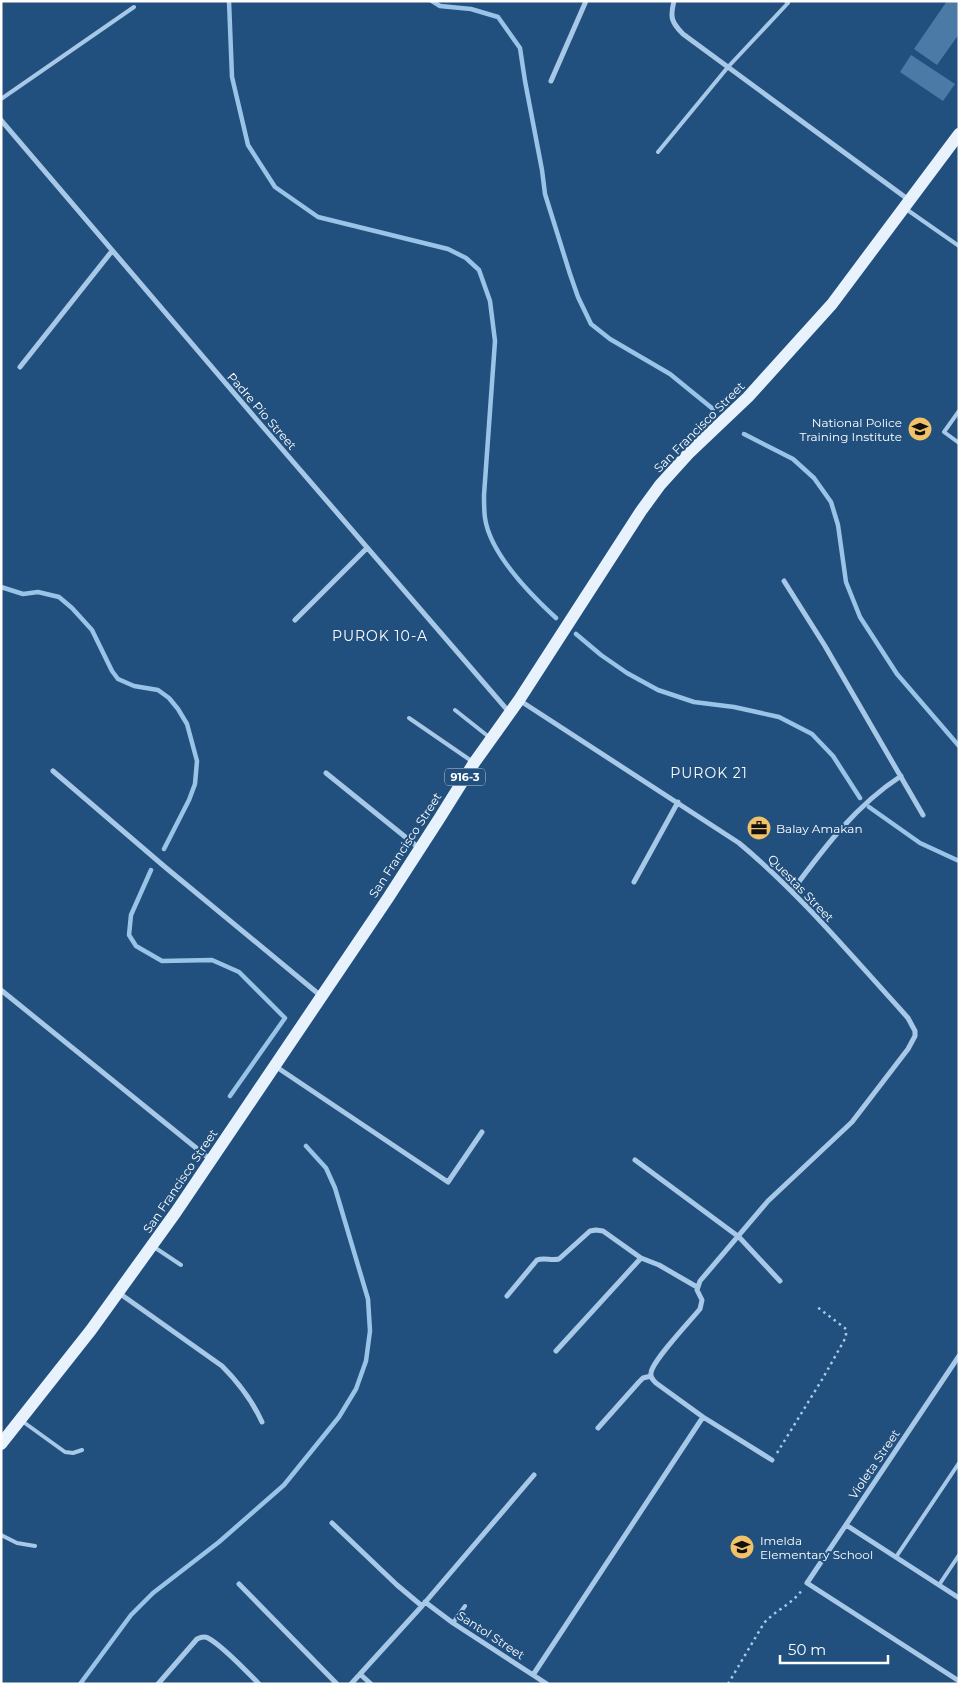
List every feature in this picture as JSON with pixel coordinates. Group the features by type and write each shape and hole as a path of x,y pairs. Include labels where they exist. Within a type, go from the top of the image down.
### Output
{"main road":[{"name":"San Francisco Street","path":"1,1444 119,1293 211,1160 322,997 474,763 519,700 620,543 660,485 688,454 748,397 807,333 853,278 959,134"}],"street":[{"path":"551,81 586,1"},
{"path":"674,1 671,15 674,25 683,34 907,204"},
{"name":"Padre Pio Street","path":"1,120 510,713"},
{"path":"20,367 112,251"},
{"path":"295,620 367,548"},
{"path":"784,581 825,646 924,815"},
{"name":"Questas Street","path":"519,700 678,802 739,843 766,865 908,1018 915,1031 915,1036 908,1050 852,1122 768,1201 738,1237"},
{"path":"53,772 322,997"},
{"path":"326,774 419,849"},
{"path":"792,891 842,826 884,787 901,776"},
{"path":"634,882 678,802"},
{"path":"1,990 211,1160"},
{"path":"275,1066 448,1182 482,1132"},
{"path":"635,1160 738,1237 780,1282"},
{"path":"507,1296 537,1260 541,1258 553,1261 559,1259 590,1231 596,1230 603,1231 640,1258 697,1287"},
{"path":"738,1237 697,1287 702,1300 700,1309 656,1362 651,1376 656,1383 704,1417 772,1460"},
{"path":"556,1351 640,1258"},
{"path":"119,1293 222,1366 252,1400 262,1422"},
{"name":"Violeta Street","path":"807,1583 959,1356"},
{"path":"598,1428 643,1378 651,1376"},
{"path":"533,1675 704,1417"},
{"path":"352,1684 534,1475"},
{"name":"Santol Street","path":"332,1523 396,1585 547,1684"},
{"path":"846,1525 959,1598"},
{"path":"807,1583 959,1681"},
{"path":"239,1584 336,1684"},
{"path":"158,1684 197,1639 202,1637 207,1638 224,1651 259,1684"},
{"path":"360,1674 372,1684"}],"lane":[{"path":"658,152 728,67 788,3 786,1"},
{"path":"1,99 134,7"},
{"path":"907,204 959,246"},
{"path":"959,411 944,432 959,443"},
{"path":"456,710 492,739"},
{"path":"409,718 474,763"},
{"path":"152,1245 181,1265"},
{"path":"21,1420 66,1452 73,1453 82,1450"},
{"path":"896,1557 959,1463"},
{"path":"1,1535 17,1543 35,1546"},
{"path":"939,1586 959,1555"},
{"path":"453,1623 465,1606"}],"path":[{"path":"772,1460 846,1337 846,1329 816,1306"},
{"path":"728,1684 764,1624 770,1617 794,1600 807,1583"}],"building":[{"path":"947,1 959,1 959,34 937,65 914,49"},
{"path":"911,55 955,84 943,101 900,72"},
{"path":"758,816 771,826 761,839 747,829"}],"waterway":[{"path":"229,1 232,77 248,145 275,187 318,217 448,249 466,258 479,270 490,301 495,341 484,495 485,518 488,531 503,559 535,598 556,618"},
{"path":"432,1 440,6 471,9 498,17 520,48 545,194 578,297 591,324 610,339 670,374 713,409"},
{"path":"744,434 793,459 814,478 831,502 838,525 846,582 860,617 897,674 959,746"},
{"path":"1,587 23,594 38,592 59,597 92,630 112,671 118,679 134,686 158,690 169,698 178,709 187,724 197,761 195,784 164,849"},
{"path":"576,634 627,673 658,690 694,702 734,707 779,717 812,734 833,756 860,798"},
{"path":"869,807 920,843 959,861"},
{"path":"151,870 131,915 129,935 136,946 162,961 212,960 239,972 285,1018 230,1096"},
{"path":"80,1684 131,1615 153,1593 219,1542 284,1485 339,1417 356,1389 366,1361 370,1331 368,1299 335,1188 326,1168 306,1146"}],"place":[{"name":"National Police Training Institute","path":"920,429"},
{"name":"Balay Amakan","path":"759,828"},
{"name":"Imelda Elementary School","path":"742,1547"}],"district":[{"name":"PUROK 10-A","path":"380,636"},
{"name":"PUROK 21","path":"709,773"}]}
